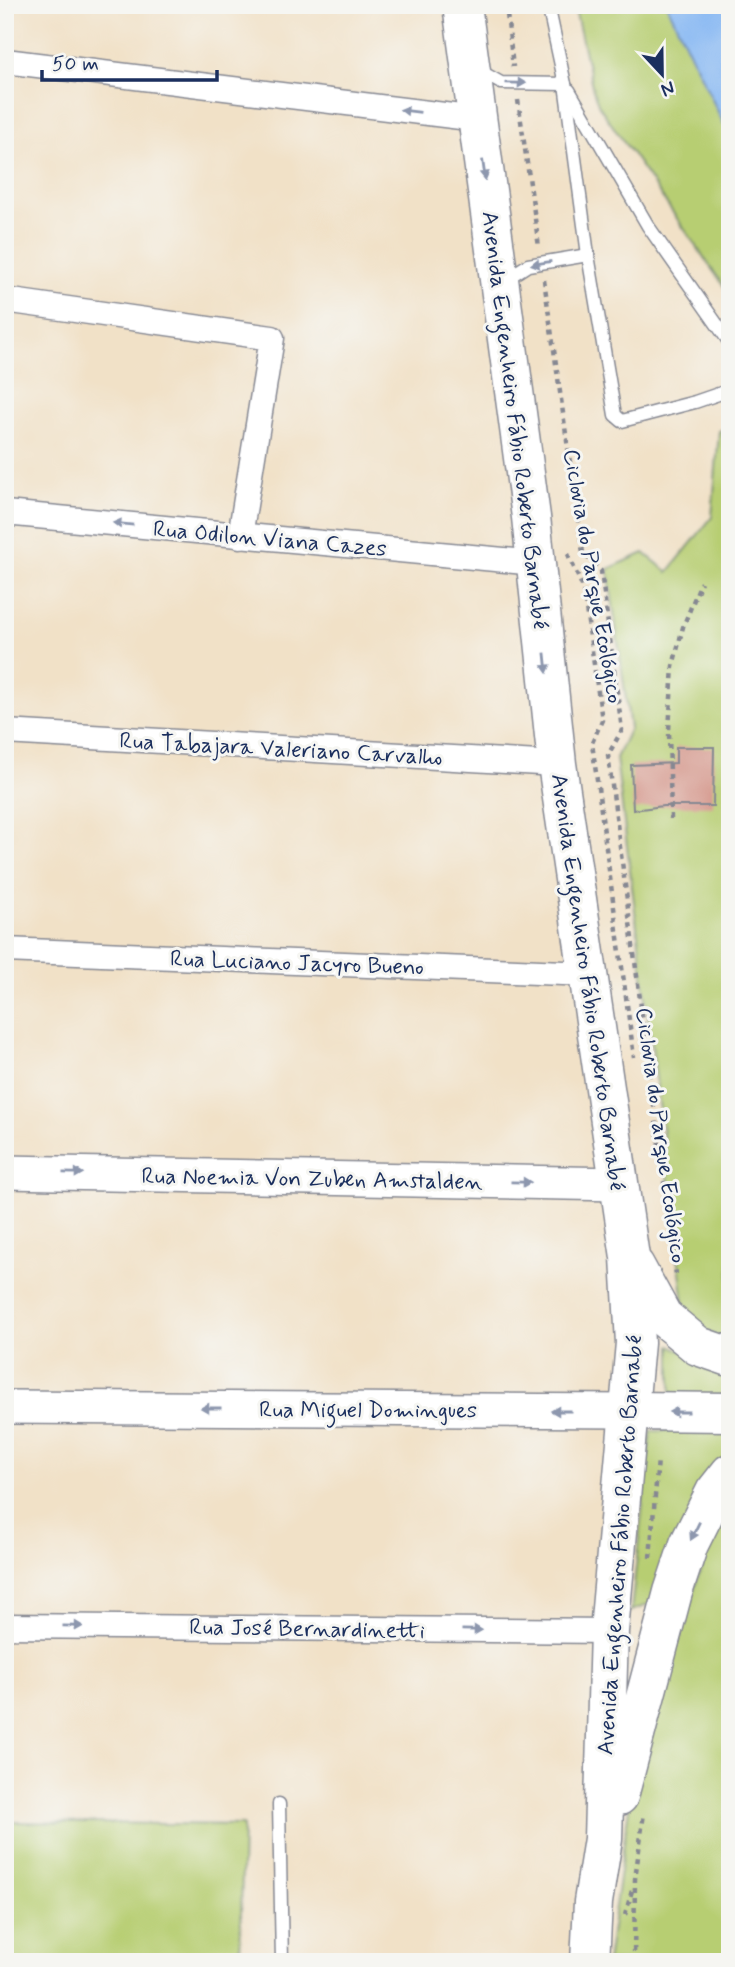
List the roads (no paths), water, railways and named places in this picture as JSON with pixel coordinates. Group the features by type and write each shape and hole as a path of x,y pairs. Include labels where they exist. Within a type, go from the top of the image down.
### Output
{"main road":[{"name":"Avenida Engenheiro Fábio Roberto Barnabé","path":"462,5 500,283 552,555 557,764 630,1257 635,1343 609,1631 603,1839 593,1902 590,1962"},
{"name":"Rua Noemia Von Zuben Amstalden","path":"5,1172 619,1184"},
{"path":"630,1257 663,1317 698,1346 730,1357"},
{"name":"Rua Miguel Domingues","path":"5,1406 730,1412"},
{"path":"603,1839 625,1779 673,1592 685,1556 715,1492 730,1473"},
{"path":"570,1962 593,1902"}],"street":[{"path":"5,61 477,119"},
{"path":"5,300 272,338 240,536"},
{"name":"Rua Odilon Viana Cazes","path":"5,513 240,536 552,555"},
{"name":"Rua Tabajara Valeriano Carvalho","path":"5,732 557,764"},
{"name":"Rua Luciano Jacyro Bueno","path":"5,950 588,974"},
{"name":"Rua José Bernardinetti","path":"5,1626 609,1631"}],"lane":[{"path":"548,5 565,84 588,255 615,415 622,421 730,390"},
{"path":"471,66 501,83 565,84"},
{"path":"565,84 648,226 730,343"},
{"path":"500,283 528,265 588,255"},
{"path":"279,1804 282,1962"}],"water":[{"path":"667,5 730,5 730,137"}]}
